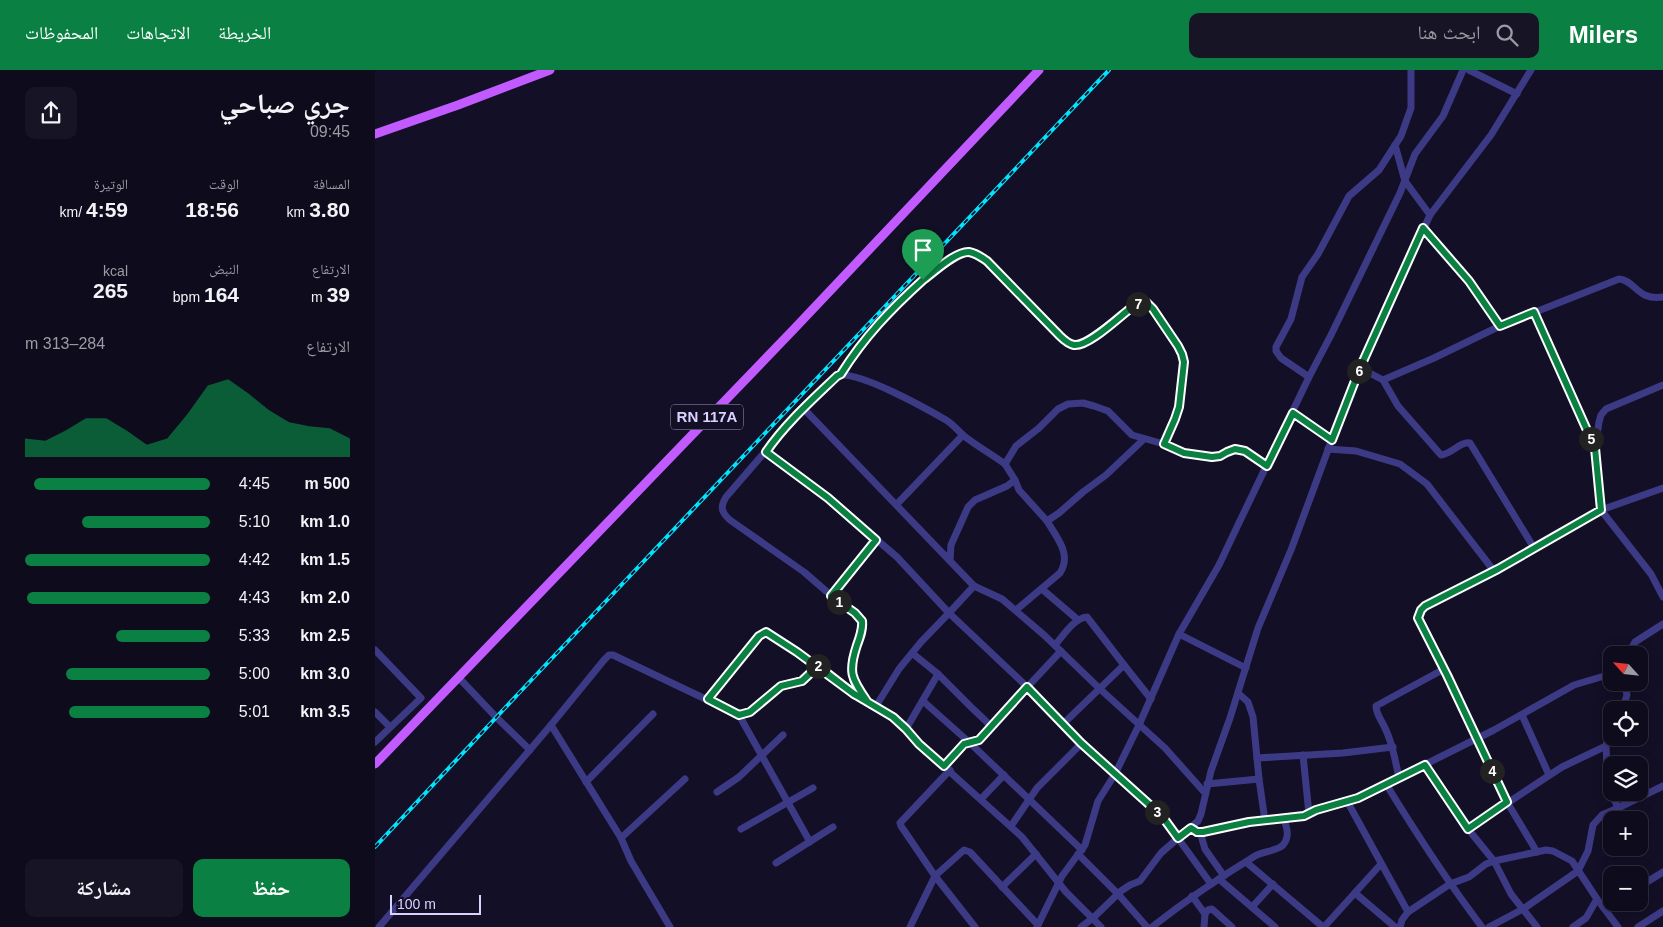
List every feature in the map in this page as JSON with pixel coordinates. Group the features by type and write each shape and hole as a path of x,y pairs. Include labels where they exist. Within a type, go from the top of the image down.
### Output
{"main road":[{"path":"375,134 459,106 540,72 550,70"},
{"name":"RN 117A","path":"375,764 794,329 1039,70"}],"street":[{"path":"1309,377 1281,358 1275,351 1291,319 1300,282 1318,254 1349,196 1379,170 1401,136 1411,108 1411,70"},
{"path":"909,927 935,876 960,851 967,850 1037,926 1070,864 1088,838 1098,801 1115,774 1139,725 1165,662 1219,565 1405,181 1415,154 1443,116 1463,70"},
{"path":"1469,70 1517,94"},
{"path":"1081,927 1118,894 1130,885 1140,881 1161,853 1198,821 1207,784 1238,693 1257,628 1291,550 1360,368 1430,215 1491,135 1531,70"},
{"path":"1395,145 1405,181 1430,215"},
{"path":"1423,228 1469,281 1500,326"},
{"path":"867,701 855,684 852,674 852,657 860,636 862,621 855,613 831,596 804,572 724,514 722,506 726,497 771,444 841,374 873,329 918,284 959,254 968,252 976,254 987,261 1060,336 1074,345 1086,343 1131,308 1138,304 1147,303 1153,309 1182,354 1184,362 1179,407 1164,444"},
{"path":"1383,380 1500,326 1619,279 1626,280 1643,295 1657,298 1663,297"},
{"path":"1534,312 1595,448"},
{"path":"1360,368 1383,380 1398,406 1441,455 1464,443 1470,443 1534,548"},
{"path":"841,374 887,388 947,421 983,450 1005,464 1019,490 1047,521 1059,542 1065,560 1060,573 1017,610"},
{"path":"1663,385 1607,409 1601,415 1595,448 1601,510 1651,574 1663,597"},
{"path":"1005,464 1016,446 1039,428 1058,409 1068,404 1083,403 1108,411 1132,434 1164,444 1184,453 1212,457 1220,456 1235,449 1245,451 1267,466"},
{"path":"804,409 975,586 1002,599 1017,610 1165,748 1205,793"},
{"path":"1293,413 1332,440"},
{"path":"897,504 963,435"},
{"path":"1047,521 1106,475 1144,439"},
{"path":"1328,449 1356,451 1400,464 1415,474 1427,484 1494,571"},
{"path":"766,452 828,498 897,557 949,613 1027,687 1081,743 1162,816 1211,884"},
{"path":"950,560 951,545 968,506 975,500 1007,486 1015,480"},
{"path":"1537,852 1507,802 1418,618 1421,610 1601,510 1663,488"},
{"path":"831,596 876,540"},
{"path":"875,706 899,669 912,653 975,586"},
{"path":"1041,589 1078,620"},
{"path":"975,927 935,876 900,823 947,768 961,747 979,740 1027,687 1078,620 1083,617 1087,617 1090,620 1151,699"},
{"path":"1633,646 1635,642 1663,624"},
{"path":"708,699 763,633 770,634 906,729 919,744 1011,826 1066,892 1101,927"},
{"path":"1179,634 1246,668"},
{"path":"375,650 430,707"},
{"path":"912,653 938,674 991,726"},
{"path":"379,927 551,726 604,660 613,654 739,715 810,842"},
{"path":"1063,724 1124,665"},
{"path":"739,715 750,712 781,686 802,681 818,666"},
{"path":"1399,778 1393,747 1376,710 1377,706 1444,670"},
{"path":"906,729 938,674"},
{"path":"1191,828 1200,832 1249,822 1304,816 1316,810 1358,798 1477,739 1574,685 1603,676"},
{"path":"459,678 530,750"},
{"path":"1238,693 1251,707 1265,821"},
{"path":"375,742 421,698"},
{"path":"923,701 1004,774 1080,852 1147,927"},
{"path":"375,712 390,727"},
{"path":"586,782 653,714"},
{"path":"1522,715 1549,775"},
{"path":"551,726 621,838 631,861 670,927"},
{"path":"717,792 739,777 783,736"},
{"path":"1011,826 1037,788 1081,743"},
{"path":"1468,829 1562,766 1606,746 1611,792 1618,808"},
{"path":"1257,758 1343,753 1393,747"},
{"path":"1303,755 1309,814"},
{"path":"1425,765 1468,829 1494,861 1511,894 1537,927"},
{"path":"981,799 1004,774"},
{"path":"621,838 685,778"},
{"path":"1207,784 1259,779"},
{"path":"1386,784 1450,884 1482,927"},
{"path":"1489,927 1523,909 1578,871 1588,851 1593,825 1602,814 1663,786"},
{"path":"741,829 813,788"},
{"path":"1347,801 1408,912"},
{"path":"1152,927 1192,896 1246,862 1265,851 1280,848 1284,844 1288,832 1285,819"},
{"path":"776,863 833,827"},
{"path":"1200,832 1205,849 1222,877 1275,927"},
{"path":"1355,892 1401,926 1408,912 1450,884 1469,877 1486,864 1545,850 1553,851 1571,861 1603,907"},
{"path":"1002,887 1036,854"},
{"path":"1246,862 1324,927 1381,864"},
{"path":"1648,881 1663,872"},
{"path":"1252,907 1273,884"},
{"path":"1192,896 1205,914"},
{"path":"1573,927 1586,918 1597,899"},
{"path":"1204,927 1205,914 1211,909 1232,927"},
{"path":"1606,911 1618,927"},
{"path":"1638,927 1663,911"}],"railway":[{"path":"375,847 1109,70"}],"route":[{"path":"923,280 873,329 841,374 804,409 771,444 766,452 828,498 876,540 831,596 855,613 862,621 860,636 851,665 855,684 867,701 854,694 818,666 802,681 781,686 750,712 744,714 739,715 708,699 759,636 766,632 818,666 837,681 854,694 893,717 944,766 964,744 979,740 1027,687 1081,743 1162,816 1178,838 1191,828 1197,832 1203,832 1249,822 1304,816 1316,810 1358,798 1425,765 1468,829 1507,802 1447,675 1419,623 1418,614 1425,606 1498,569 1601,510 1595,448 1534,312 1500,326 1469,281 1423,228 1360,368 1332,440 1293,413 1267,466 1245,451 1235,449 1220,456 1212,457 1184,453 1164,444 1179,407 1184,362 1178,346 1147,303 1138,304 1131,308 1086,343 1074,345 1060,336 987,261 976,254 968,252 959,254 923,280"}]}
